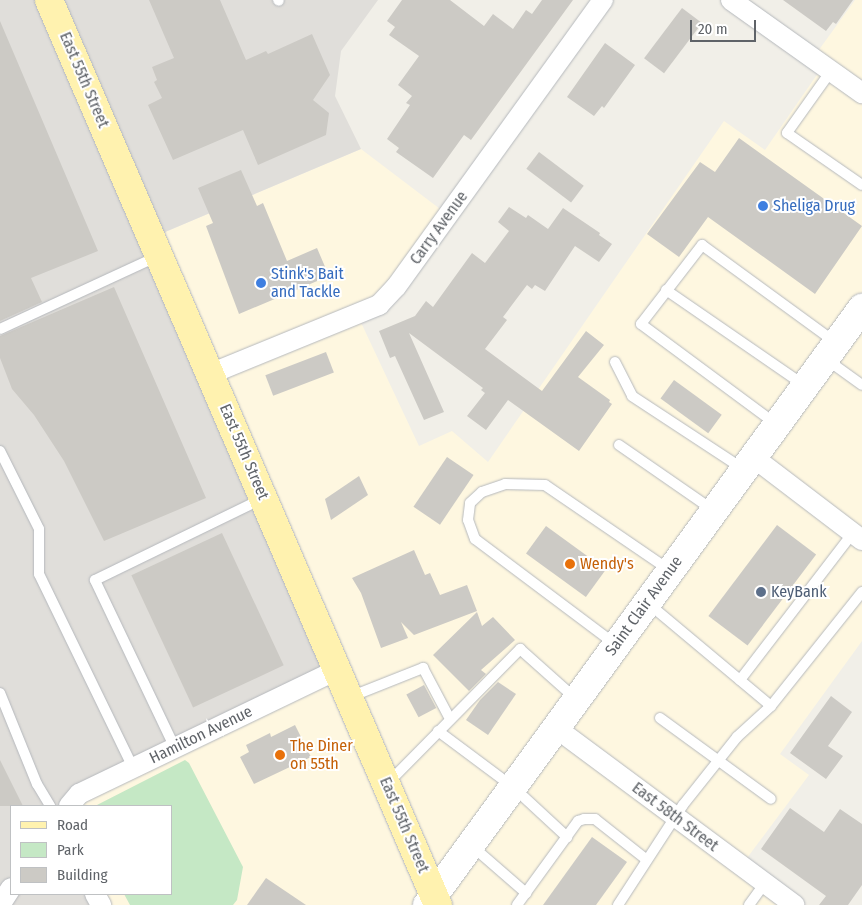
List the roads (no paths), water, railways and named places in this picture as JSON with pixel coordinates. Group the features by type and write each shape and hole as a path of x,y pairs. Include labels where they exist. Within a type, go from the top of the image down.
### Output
{"main road":[{"name":"East 55th Street","path":"49,0 349,697 433,902"},
{"name":"Saint Clair Avenue","path":"433,902 471,845 862,308"}],"street":[{"name":"Carry Avenue","path":"210,374 378,305 396,286 603,0"},
{"path":"731,0 862,94"},
{"path":"748,463 858,536"},
{"name":"Hamilton Avenue","path":"70,805 79,794 337,670"},
{"name":"East 58th Street","path":"556,728 794,905"},
{"path":"0,905 10,890"}],"lane":[{"path":"831,71 788,133 862,185"},
{"path":"776,424 641,324 702,245 830,351 862,385"},
{"path":"0,329 159,256"},
{"path":"666,290 805,386"},
{"path":"615,362 632,396 748,463"},
{"path":"619,445 714,510"},
{"path":"0,451 39,528 39,574 133,768"},
{"path":"616,645 476,539 468,520 470,503 482,492 505,484 545,486 670,571"},
{"path":"175,748 95,580 264,499"},
{"path":"740,680 858,536"},
{"path":"618,905 675,816 737,736 771,706 862,592"},
{"path":"647,602 771,706"},
{"path":"386,784 520,649 577,699"},
{"path":"349,697 423,668 450,720"},
{"path":"0,694 37,784 49,805"},
{"path":"660,718 771,799"},
{"path":"438,731 513,787 567,838"},
{"path":"517,905 578,821 595,819 647,860"},
{"path":"471,845 526,893"},
{"path":"749,905 765,884"}],"place":[{"name":"Sheliga Drug","path":"763,206"},
{"name":"Stink's Bait and Tackle","path":"261,283"},
{"name":"Wendy's","path":"570,564"},
{"name":"KeyBank","path":"761,592"},
{"name":"The Diner on 55th","path":"280,755"}]}
